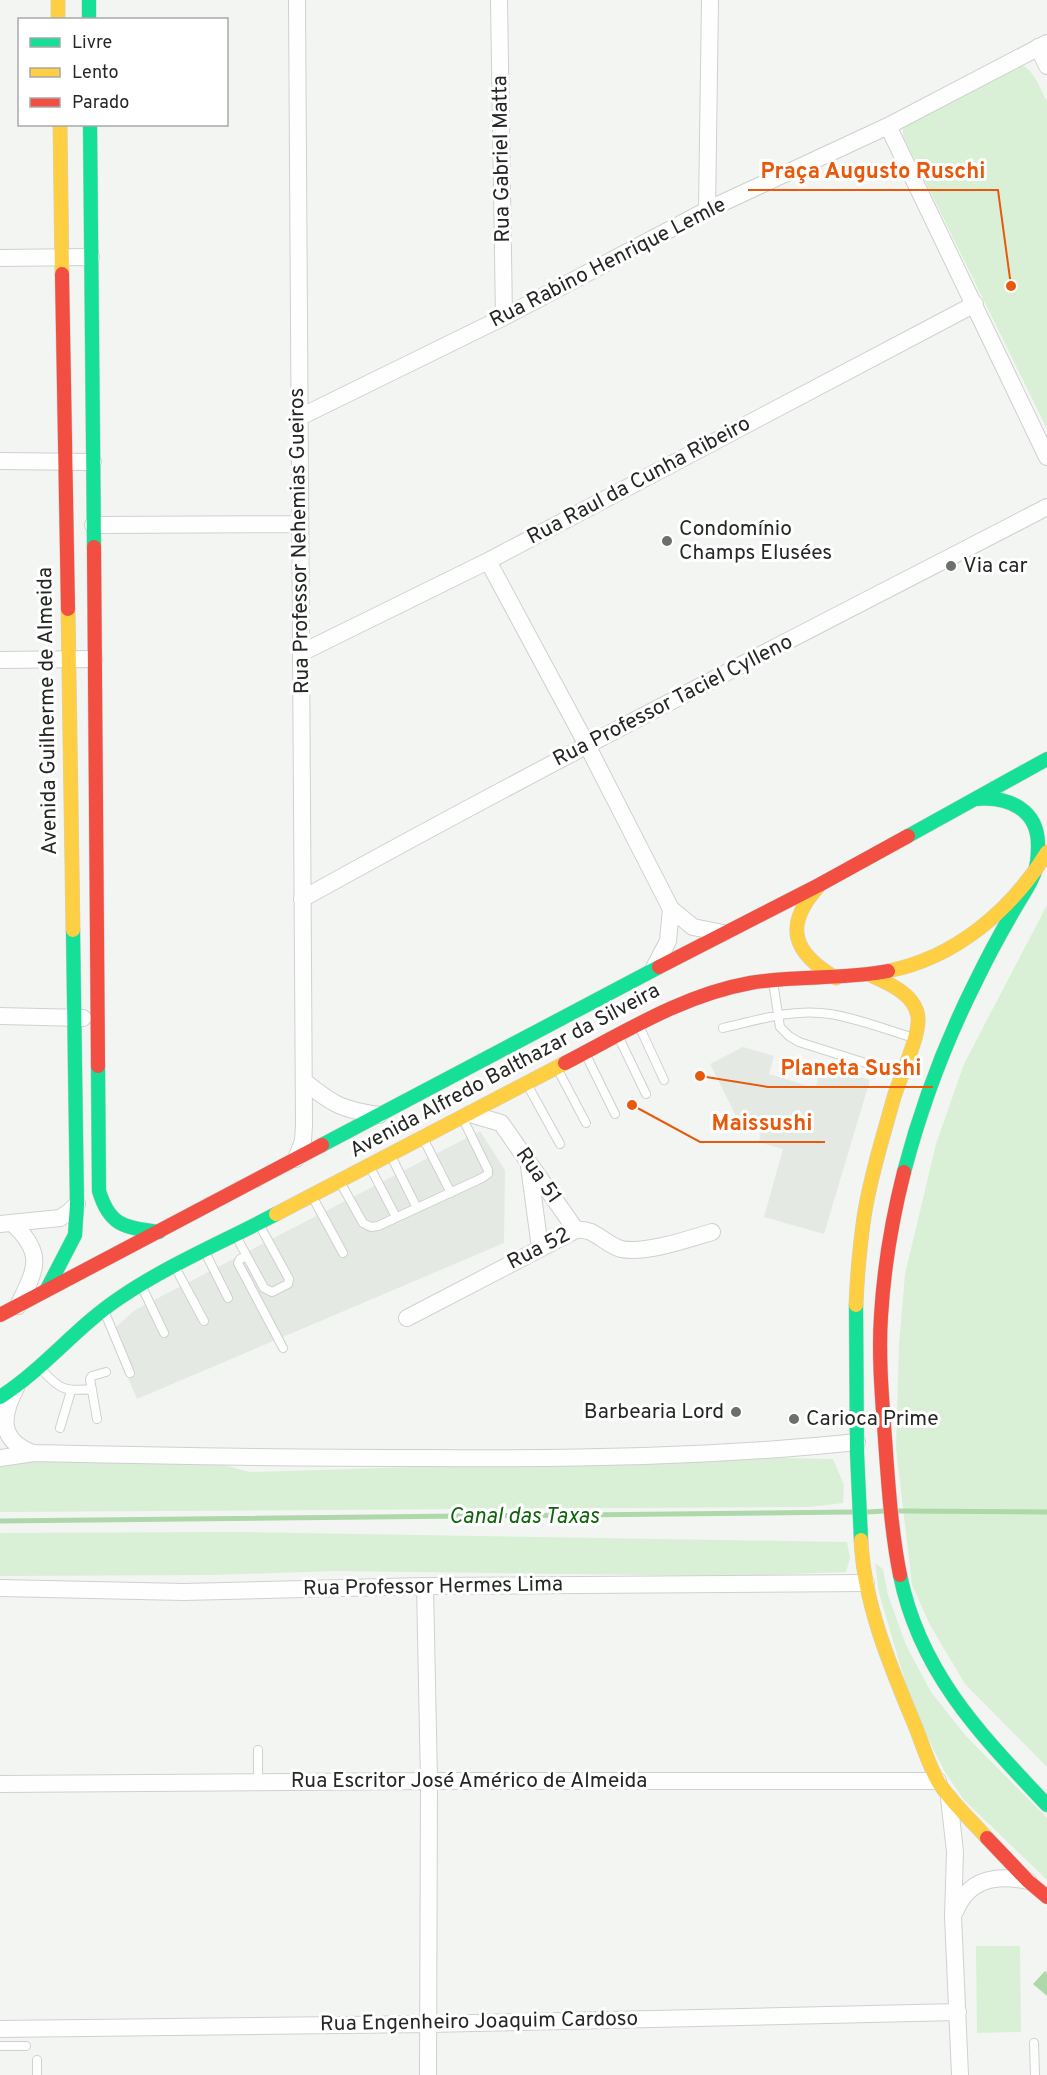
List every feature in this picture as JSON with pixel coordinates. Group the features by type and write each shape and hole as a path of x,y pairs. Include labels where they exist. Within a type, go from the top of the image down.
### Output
{"street":[{"path":"58,0 58,18"},
{"path":"89,0 89,18"},
{"name":"Rua Professor Nehemias Gueiros","path":"296,1159 303,1141 304,1125 297,0"},
{"name":"Rua Gabriel Matta","path":"499,0 504,317"},
{"path":"707,210 710,0"},
{"path":"1043,45 1047,66"},
{"name":"Rua Rabino Henrique Lemle","path":"298,418 504,317 707,210 888,126 1043,45"},
{"name":"Avenida Guilherme de Almeida","path":"47,1289 75,1235 77,1203 60,126"},
{"path":"90,126 99,1191 102,1203 113,1220 125,1227 159,1232"},
{"path":"888,126 1047,457"},
{"path":"0,258 91,257"},
{"name":"Rua Raul da Cunha Ribeiro","path":"301,653 488,561 975,304"},
{"path":"0,461 93,462"},
{"name":"Rua Professor Taciel Cylleno","path":"302,899 587,745 1047,507"},
{"path":"93,525 300,524"},
{"path":"488,561 587,745 671,909 693,927 723,933"},
{"path":"0,660 94,659"},
{"name":"Avenida Alfredo Balthazar da Silveira","path":"0,1315 654,968 819,885 1047,759"},
{"path":"975,800 991,797 1007,800 1021,808 1032,821 1038,836 1035,874 968,998 936,1070 908,1156 889,1239 881,1317 885,1447 895,1555 902,1594 916,1633 952,1698 979,1732 1047,1805"},
{"name":"Avenida Alfredo Balthazar da Silveira","path":"0,1397 120,1297 175,1266 676,1005 702,994 773,980 836,978 919,964 956,946 1004,907 1035,874 1047,852"},
{"path":"819,885 799,913 796,930 798,940 806,955 818,968 836,978"},
{"path":"654,968 668,941 671,909"},
{"path":"868,974 897,988 907,996 918,1018 914,1038 886,1122 864,1217 856,1276 857,1448 862,1560 866,1583 891,1668 938,1781 949,1797 1028,1881 1047,1897"},
{"path":"0,1016 97,1018"},
{"path":"304,1081 328,1100 351,1112 379,1115"},
{"path":"466,1116 501,1123 519,1087"},
{"name":"Rua 51","path":"501,1123 576,1230"},
{"path":"529,1162 540,1248"},
{"path":"6,1224 60,1218 77,1203"},
{"path":"6,1224 33,1248 34,1268 18,1306"},
{"name":"Rua 52","path":"407,1318 576,1230 587,1229 609,1244 628,1250 670,1245 712,1232"},
{"path":"16,1386 3,1415 2,1428 13,1445 34,1453"},
{"path":"0,1458 34,1453 251,1458 570,1459 800,1448 857,1448"},
{"name":"Rua Professor Hermes Lima","path":"0,1588 184,1592 425,1586 866,1583"},
{"path":"425,1586 429,1781 428,2075"},
{"name":"Rua Escritor José Américo de Almeida","path":"0,1784 938,1781"},
{"path":"949,1797 955,1852 953,1916 960,2075"},
{"path":"953,1916 959,1900 979,1884 992,1878 1010,1877 1028,1881"},
{"name":"Rua Engenheiro Joaquim Cardoso","path":"0,2029 428,2024 958,2012"}],"lane":[{"path":"773,980 778,1016 783,1031 800,1042 901,1074"},
{"path":"723,1028 766,1017 807,1013 828,1014 914,1038"},
{"path":"638,1024 664,1080"},
{"path":"618,1035 645,1094"},
{"path":"585,1052 615,1114"},
{"path":"557,1067 586,1123"},
{"path":"519,1087 560,1143"},
{"path":"340,1182 363,1223 367,1226 378,1226 482,1178 488,1174 488,1170 466,1116"},
{"path":"423,1138 451,1193"},
{"path":"391,1155 417,1208"},
{"path":"370,1166 396,1217"},
{"path":"312,1196 343,1254"},
{"path":"236,1236 267,1291 272,1292 288,1284 287,1275 259,1224"},
{"path":"205,1252 228,1298"},
{"path":"247,1256 240,1259 238,1263 283,1348"},
{"path":"175,1266 204,1321"},
{"path":"141,1285 164,1333"},
{"path":"103,1310 130,1373"},
{"path":"39,1366 53,1382 71,1391 92,1389"},
{"path":"97,1419 90,1379 92,1376 106,1372"},
{"path":"60,1428 71,1391"},
{"path":"258,1750 258,1782"},
{"path":"1034,2043 1035,2075"},
{"path":"0,2046 26,2046"},
{"path":"37,2060 37,2075"}],"shaded area":[{"path":"1021,64 1034,76 1047,102 1047,429 903,136 903,129 907,122"},
{"path":"1047,905 1047,1767 965,1684 930,1625 912,1585 896,1448 899,1345 905,1274 936,1144 964,1064"},
{"path":"743,1047 774,1056 769,1074 815,1088 822,1065 870,1080 824,1234 764,1217 783,1149 759,1142 761,1130 741,1126 710,1064"},
{"path":"480,1131 505,1170 504,1243 137,1399 109,1333 135,1310"},
{"path":"742,1457 833,1459 844,1485 843,1503 809,1507 0,1512 0,1464 30,1461 142,1464 208,1461 250,1472"},
{"path":"234,1532 847,1542 850,1558 846,1572 735,1576 336,1571 212,1575 0,1576 0,1533"},
{"path":"875,1563 883,1569 888,1595 906,1645 931,1692 966,1736 1047,1818 1047,1880 964,1800 945,1772 914,1712 879,1593"},
{"path":"976,1946 1020,1946 1021,2032 977,2033"},
{"path":"1045,1971 1047,1973 1047,1996 1033,1984"}],"waterway":[{"name":"Canal das Taxas","path":"866,1512 886,1511"},
{"name":"Canal das Taxas","path":"899,1511 1047,1512"},
{"name":"Canal das Taxas","path":"0,1521 853,1512"}],"traffic: fast":[{"path":"89,0 89,18"},
{"path":"90,126 94,547"},
{"path":"908,836 1047,759"},
{"path":"904,1172 926,1099 944,1052 989,955 1030,884 1037,864 1037,834 1027,814 1010,803 975,799"},
{"path":"47,1289 75,1235 77,1204 73,930"},
{"path":"322,1145 659,967"},
{"path":"98,1066 99,1191 103,1203 108,1212 120,1223 137,1229 159,1232"},
{"path":"0,1397 31,1374 105,1308 139,1285 276,1214"},
{"path":"856,1305 857,1453 861,1540"},
{"path":"900,1575 909,1610 938,1672 977,1727 1047,1805"}],"traffic: slow":[{"path":"58,0 58,18"},
{"path":"60,126 62,274"},
{"path":"68,609 73,930"},
{"path":"888,971 913,965 936,955 959,943 980,928 1017,893 1047,852"},
{"path":"818,887 800,914 797,926 798,938 802,949 810,959 836,978"},
{"path":"856,1305 861,1239 870,1187 894,1097 918,1025 918,1017 912,1001 891,985 868,974"},
{"path":"276,1214 565,1063"},
{"path":"861,1540 867,1588 880,1636 929,1763 944,1790 987,1838"}],"traffic: jam":[{"path":"62,274 68,609"},
{"path":"94,547 98,1066"},
{"path":"659,967 819,885 908,836"},
{"path":"565,1063 678,1005 725,989 750,983 785,979 854,976 888,971"},
{"path":"0,1315 322,1145"},
{"path":"900,1575 888,1484 880,1333 886,1261 904,1172"},
{"path":"987,1838 1028,1881 1047,1897"}],"place":[{"name":"Praça Augusto Ruschi","path":"1011,286"},
{"name":"Condomínio Champs Elusées","path":"667,541"},
{"name":"Via car","path":"951,566"},
{"name":"Planeta Sushi","path":"700,1076"},
{"name":"Maissushi","path":"632,1105"},
{"name":"Barbearia Lord","path":"736,1412"},
{"name":"Carioca Prime","path":"794,1419"}]}
